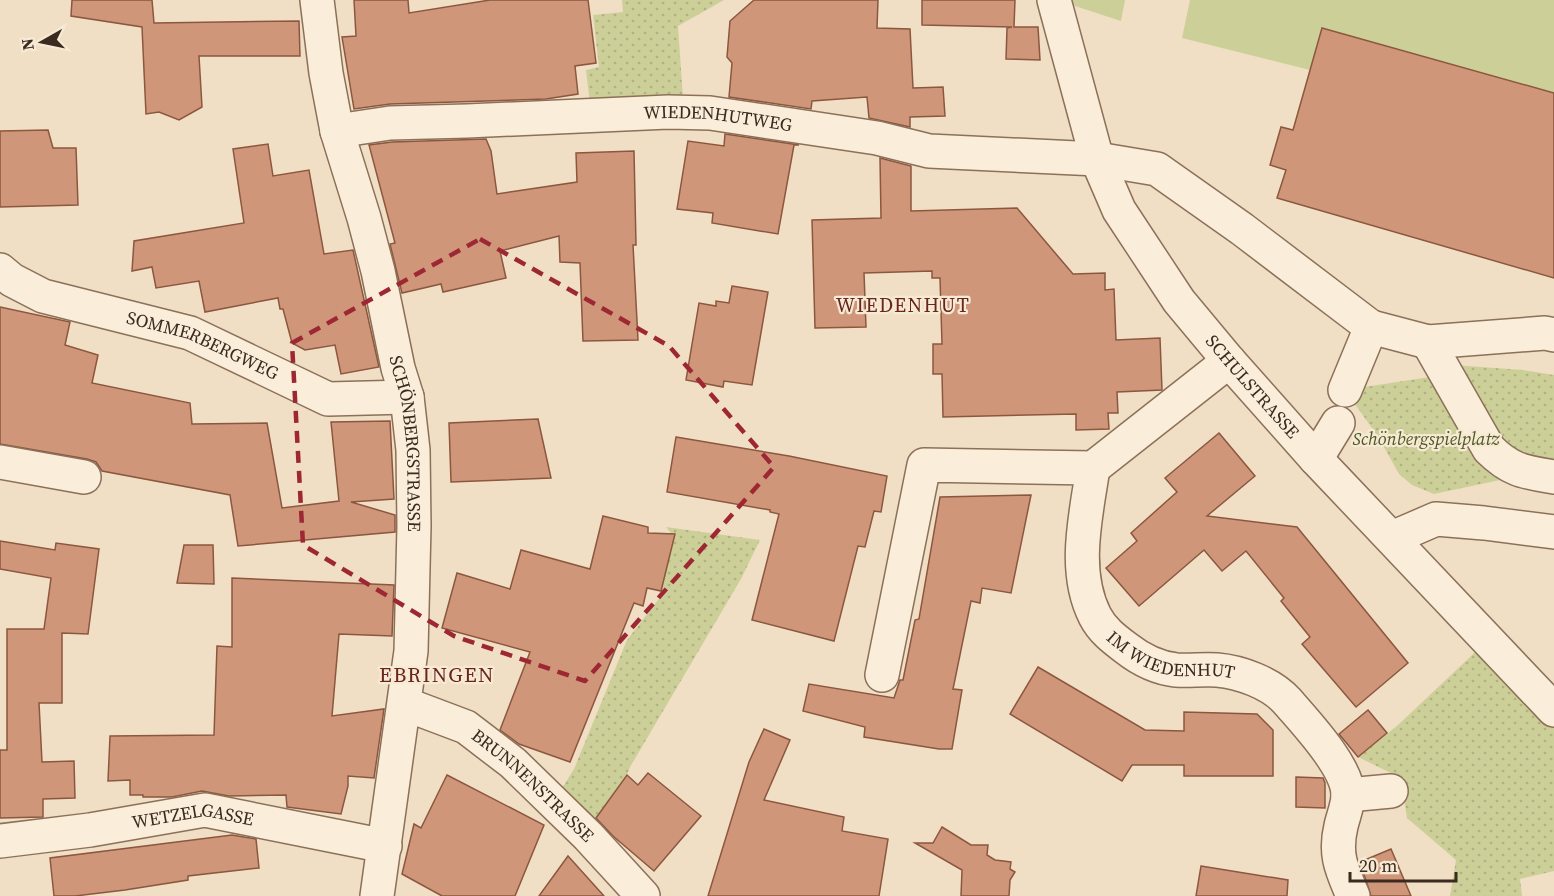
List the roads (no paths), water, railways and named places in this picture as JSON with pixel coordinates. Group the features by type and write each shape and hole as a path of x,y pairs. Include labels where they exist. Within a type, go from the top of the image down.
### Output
{"street":[{"name":"SCHÖNBERGSTRASSE","path":"317,0 326,73 338,131 364,218 398,368 407,397 413,450 411,651 377,896"},
{"name":"SCHULSTRASSE","path":"1054,0 1064,44 1097,159 1119,210 1179,301 1316,459 1554,710"},
{"name":"WIEDENHUTWEG","path":"338,131 390,123 669,112 710,113 877,138 929,151 1097,159 1157,169 1242,229 1371,327"},
{"name":"SOMMERBERGWEG","path":"0,270 12,280 43,296 190,333 328,399 407,397"},
{"path":"1345,390 1371,327 1428,342 1545,333 1554,335"},
{"path":"1428,342 1490,449 1503,463 1527,472 1554,477"},
{"path":"882,675 924,465 1093,468 1229,361"},
{"path":"1316,459 1338,423"},
{"path":"0,462 84,477"},
{"name":"IM WIEDENHUT","path":"1093,468 1082,546 1083,576 1095,616 1108,634 1136,656 1148,662 1175,670 1219,670 1266,685 1285,699 1338,763 1348,795"},
{"path":"1392,538 1436,519 1554,532"},
{"name":"BRUNNENSTRASSE","path":"405,704 466,727 513,763 588,837 643,896"},
{"path":"1353,896 1339,863 1337,843 1348,795 1391,791"},
{"name":"WETZELGASSE","path":"0,841 90,830 205,810 384,846"}],"district":[{"name":"WIEDENHUT","path":"903,305"},
{"name":"EBRINGEN","path":"437,675"}],"park label":[{"name":"Schönbergspielplatz","path":"1426,439"}]}
